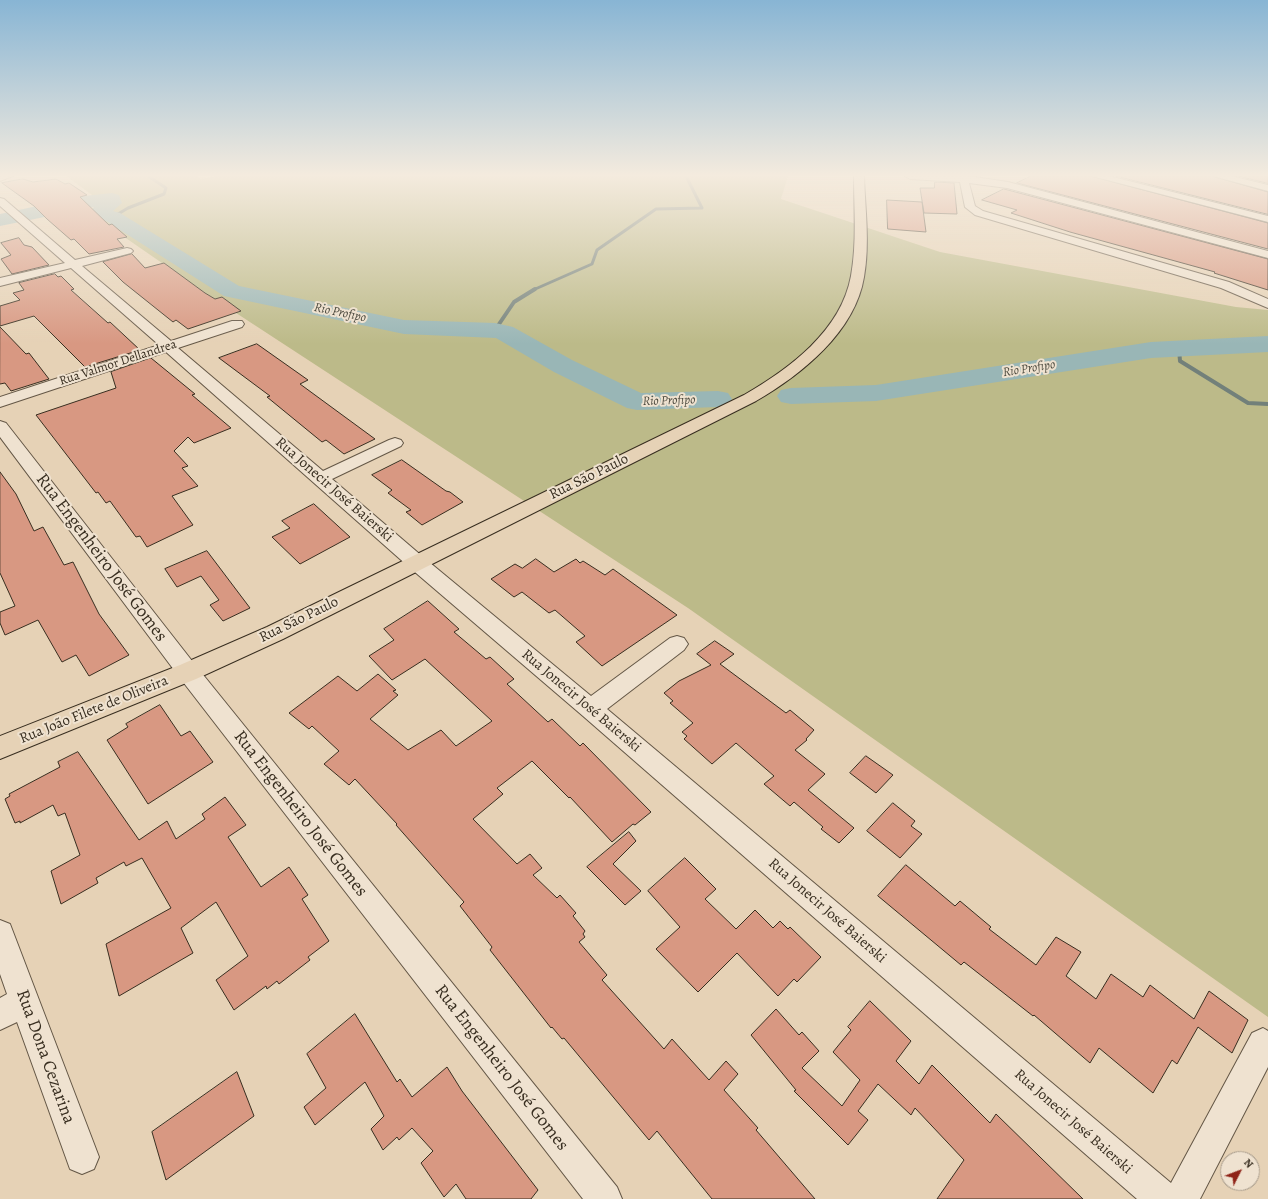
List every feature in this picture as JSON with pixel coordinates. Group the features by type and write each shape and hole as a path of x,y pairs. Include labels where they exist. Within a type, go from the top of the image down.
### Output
{"main road":[{"name":"Rua São Paulo","path":"188,672 275,633 750,398 792,372 821,343 840,317 854,292 859,261 859,232"},
{"name":"Rua João Filete de Oliveira","path":"0,748 188,672"}],"street":[{"name":"Rua Jonecir José Baierski","path":"36,232 416,562 591,709 1163,1199"},
{"path":"1044,232 1225,285 1268,304"},
{"path":"1182,232 1268,255"},
{"path":"0,282 127,251"},
{"name":"Rua Valmor Dellandrea","path":"0,402 236,324"},
{"name":"Rua Engenheiro José Gomes","path":"0,426 188,672 605,1199"},
{"path":"321,478 394,444"},
{"path":"591,709 677,644"},
{"name":"Rua Dona Cezarina","path":"0,934 12,1008 82,1157"},
{"path":"1181,1199 1263,1044"}],"shaded area":[{"path":"117,232 880,232 940,252 1236,307 1268,310 1268,1017 688,608 207,294"}],"building":[{"path":"62,232 121,232 127,237 117,239 124,247 89,254 74,239 71,240"},
{"path":"1070,232 1166,232 1268,259 1268,290 1214,273 1215,272"},
{"path":"1203,232 1268,232 1268,249"},
{"path":"19,238 24,245 32,247 49,265 12,274 1,259 11,255 1,243"},
{"path":"132,254 145,268 164,263 205,293 215,299 222,297 241,311 188,329 176,320 173,322 123,282 103,262"},
{"path":"55,274 58,277 61,276 74,289 71,290 108,323 110,322 140,350 85,367 34,316 0,326 0,306 20,300 13,293 24,290 19,283"},
{"path":"0,327 26,354 29,353 49,379 11,391 5,383 0,384"},
{"path":"257,344 308,380 300,384 375,439 344,454 326,440 322,442 267,397 270,396 219,358"},
{"path":"151,358 195,394 192,395 231,428 194,443 188,437 174,451 188,466 182,468 198,486 172,496 193,525 147,547 140,536 136,537 110,501 106,503 98,492 96,493 36,415 116,388 111,372"},
{"path":"402,460 463,502 422,525 406,512 411,510 388,493 392,490 372,475"},
{"path":"0,472 16,494 34,531 43,527 64,565 73,562 99,614 129,655 89,676 76,655 62,662 38,620 5,635 0,623 0,612 15,606 0,573"},
{"path":"314,504 350,537 300,564 272,537 290,528 282,521"},
{"path":"207,551 250,608 223,621 210,605 219,600 201,576 177,587 165,569"},
{"path":"536,559 554,572 576,559 580,563 583,561 605,575 613,569 677,615 602,666 576,642 585,636 555,610 549,613 522,592 514,597 491,579 515,564 522,568"},
{"path":"428,601 459,629 454,632 486,659 490,657 514,679 507,684 548,722 552,719 580,746 583,743 651,812 635,825 633,824 612,842 570,797 569,798 532,761 497,788 503,794 473,819 517,864 530,854 542,868 533,875 557,898 560,895 576,913 573,916 585,931 583,934 585,937 579,942 607,975 602,980 664,1049 672,1039 709,1080 726,1061 738,1074 724,1090 758,1128 756,1130 815,1199 712,1199 657,1131 649,1140 564,1038 562,1039 552,1027 551,1028 490,950 492,947 460,906 464,902 396,825 397,824 355,779 349,785 324,764 339,751 312,726 309,729 289,713 338,676 357,691 378,674 396,690 393,691 398,695 370,719 408,750 441,730 456,746 492,721 425,659 392,680 369,656 394,640 384,629"},
{"path":"715,641 734,654 720,664 786,713 790,710 814,730 806,739 807,740 795,750 825,774 808,790 854,828 839,843 821,829 823,827 794,802 790,806 764,784 774,776 736,743 712,764 684,739 687,736 682,732 693,723 670,703 673,701 664,693 679,681 711,665 697,654"},
{"path":"160,705 181,736 190,731 213,762 148,804 107,740 128,727 126,724"},
{"path":"78,752 139,840 167,821 176,839 205,819 202,814 225,797 246,825 228,837 261,887 289,867 308,895 302,899 329,941 308,957 310,960 279,984 277,981 267,989 266,986 234,1010 216,980 248,956 216,902 181,928 193,953 119,996 106,944 171,908 142,858 126,866 124,862 96,878 98,883 61,904 51,871 80,855 65,813 58,816 53,805 20,823 20,821 15,823 5,799 10,796 9,794 60,767 58,762"},
{"path":"866,756 893,775 876,793 850,773"},
{"path":"893,803 915,821 911,826 922,834 900,858 867,831"},
{"path":"629,832 636,841 613,864 641,891 625,905 587,867"},
{"path":"685,858 716,889 705,899 736,929 755,910 773,928 780,921 788,929 790,927 821,957 797,982 794,979 778,996 737,953 698,992 656,949 680,927 648,891"},
{"path":"906,865 955,906 960,901 991,927 989,929 1036,965 1056,937 1081,952 1066,976 1096,999 1111,974 1143,997 1150,985 1194,1019 1209,991 1248,1020 1232,1053 1198,1027 1177,1064 1172,1060 1153,1093 1099,1048 1090,1063 1034,1015 1033,1016 964,962 961,965 878,896"},
{"path":"870,1001 911,1041 896,1061 919,1084 932,1065 990,1123 996,1114 1083,1199 937,1199 964,1160 915,1108 911,1115 878,1084 858,1111 868,1120 848,1145 794,1091 796,1090 751,1035 776,1009 799,1035 802,1032 819,1051 802,1068 842,1106 860,1080 833,1052 851,1030 848,1027"},
{"path":"355,1014 397,1082 400,1079 412,1097 447,1067 462,1091 538,1190 531,1199 466,1199 456,1184 444,1197 421,1163 433,1151 412,1128 399,1140 397,1137 383,1150 371,1129 384,1116 365,1082 315,1125 304,1107 326,1088 307,1054"},
{"path":"237,1072 254,1116 166,1180 152,1132"}],"waterway":[{"name":"Rio Profipo","path":"137,232 232,291 404,327 495,330 504,332 563,366 637,402 718,399"},
{"path":"534,289 592,264 597,250 623,232"},
{"path":"495,330 514,302 534,289"},
{"name":"Rio Profipo","path":"791,396 876,393 1151,350 1268,344"},
{"path":"1179,349 1180,361 1248,403 1268,404"}]}
